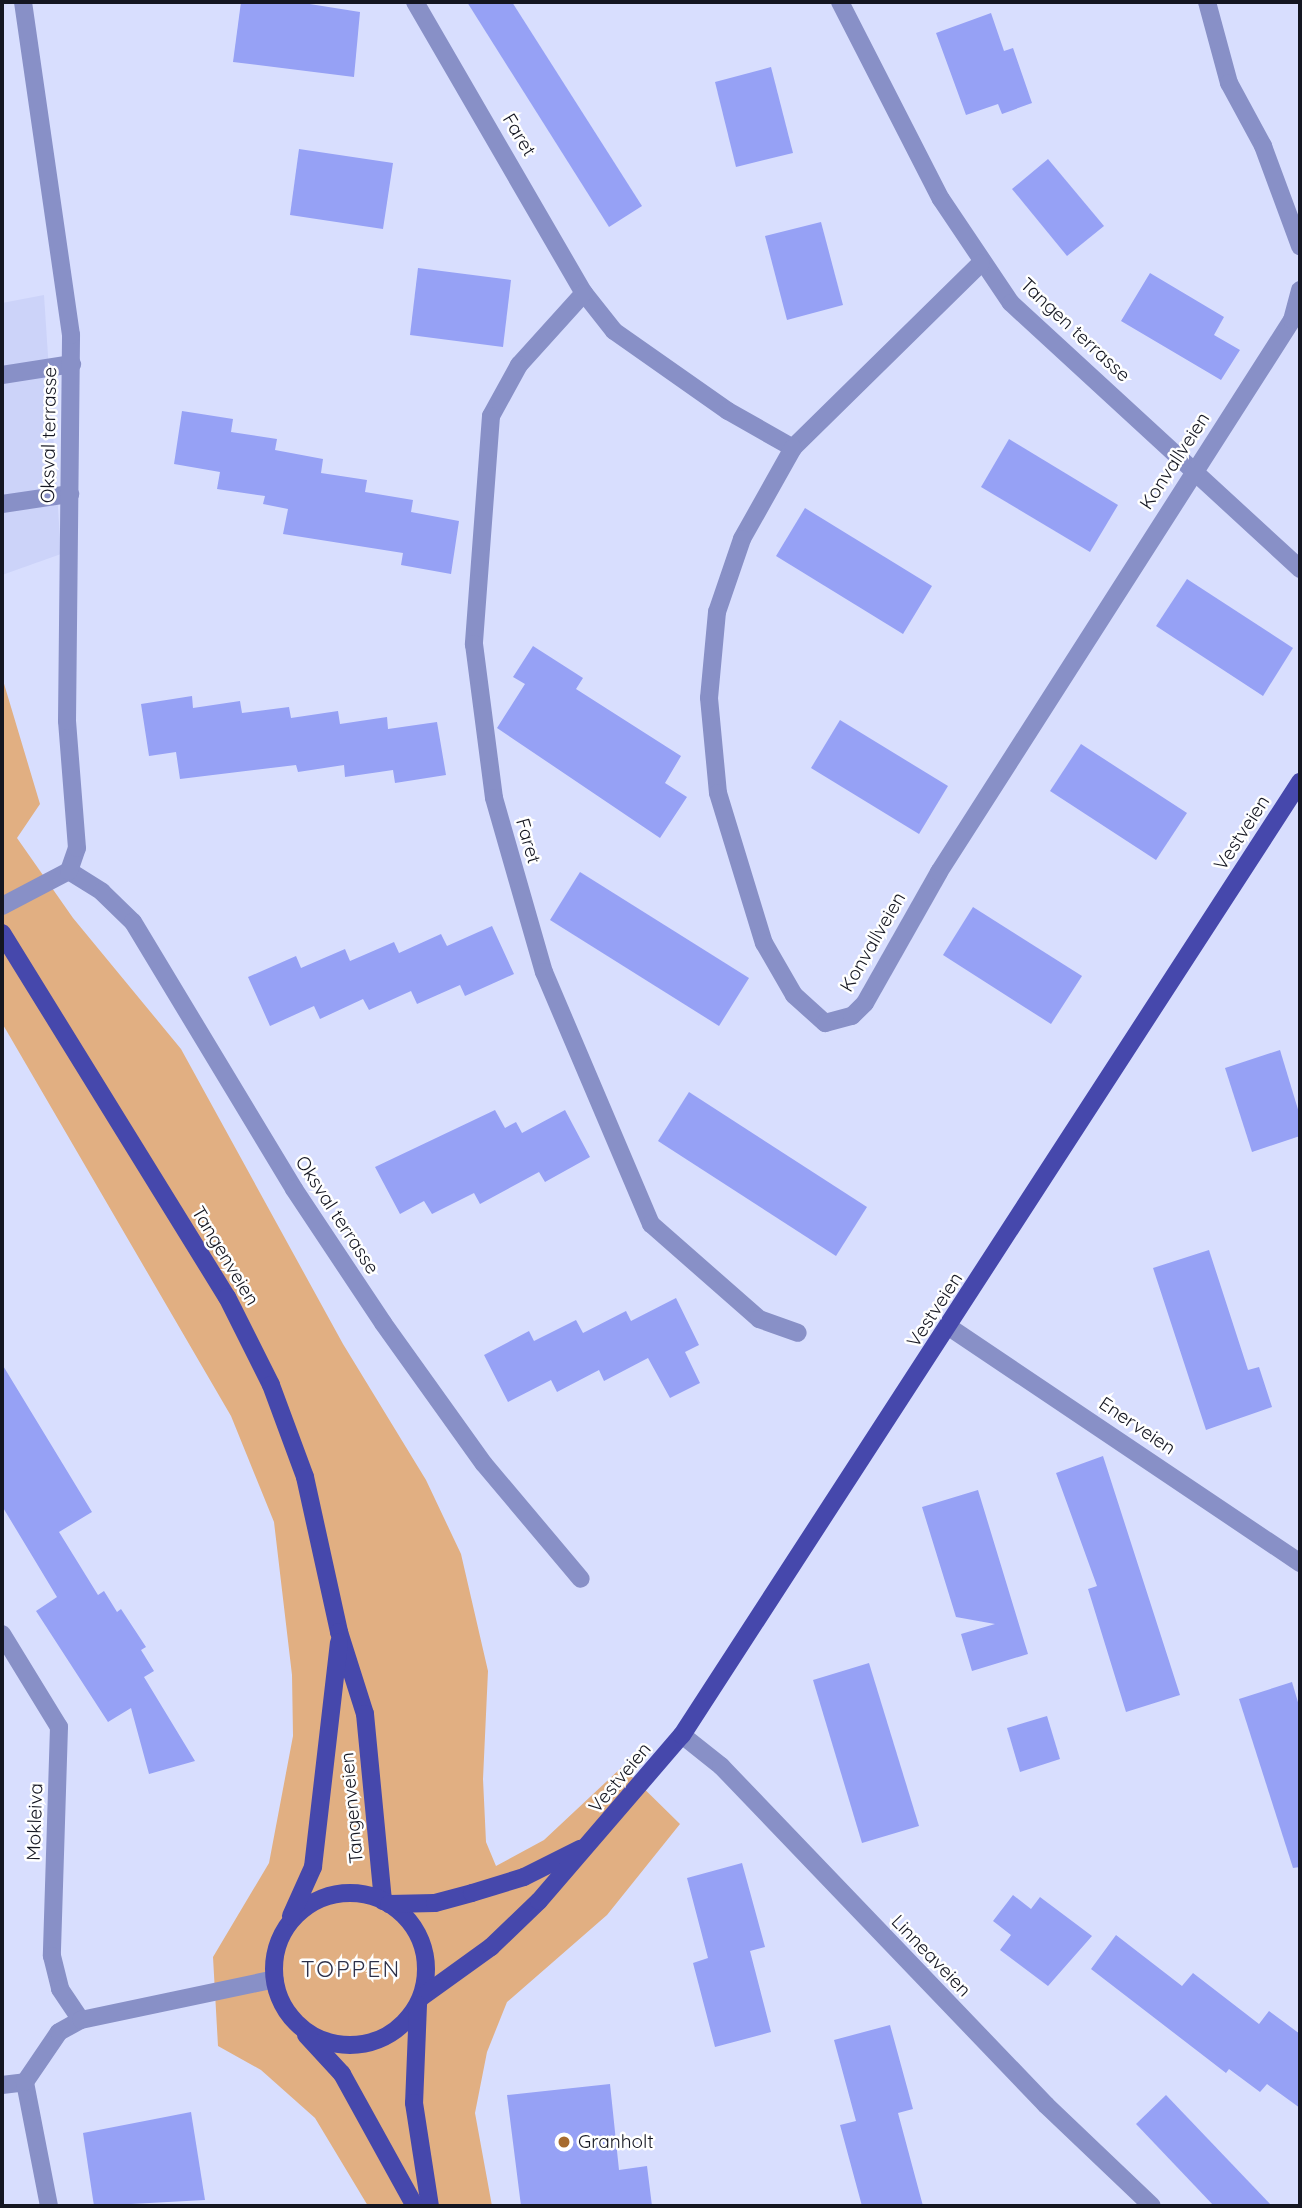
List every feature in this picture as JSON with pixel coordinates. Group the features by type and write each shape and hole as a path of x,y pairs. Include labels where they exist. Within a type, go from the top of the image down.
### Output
{"main road":[{"name":"Vestveien","path":"420,2000 491,1947 586,1846 682,1735 1300,782"},
{"name":"Tangenveien","path":"2,933 228,1297 271,1385 305,1477 340,1632 365,1714 386,1902"},
{"name":"Tangenveien","path":"287,1926 313,1867 340,1632"},
{"name":"Vestveien","path":"386,1902 435,1903 472,1893 524,1877 586,1846"},
{"path":"415,2206 342,2074 297,2024 280,2000 275,1979 276,1953 287,1926 324,1897 343,1893 386,1902 416,1931 423,1948 414,2104 430,2206"},
{"path":"297,2024 329,2042 365,2044 402,2024 420,2000"}],"street":[{"name":"Oksval terrasse","path":"23,2 72,364 67,721 76,848 69,871 102,892 132,922 294,1189 383,1323 484,1464 581,1579"},
{"name":"Faret","path":"415,2 584,293 614,331 728,411 793,448"},
{"name":"Tangen terrasse","path":"840,2 880,89 981,263 1011,303 1174,449 1192,474 1300,569"},
{"path":"1207,2 1229,83 1263,146 1300,246"},
{"name":"Konvallveien","path":"981,263 793,448 759,504 726,581 712,654 710,734 718,793 765,943 794,995 825,1023 852,1016 864,1003 939,872 1292,320 1300,290"},
{"name":"Faret","path":"584,293 525,356 491,416 474,644 494,798 544,972 651,1224 759,1320 799,1333"},
{"path":"2,375 72,364"},
{"path":"2,504 70,494"},
{"path":"2,906 69,871"},
{"name":"Enerveien","path":"949,1327 1300,1563"},
{"name":"Mokleiva","path":"2,1634 59,1727 52,1956 60,1989 81,2020"},
{"name":"Linneaveien","path":"682,1735 712,1757 1046,2105 1152,2206"},
{"path":"49,2206 25,2082 59,2032 81,2020 275,1979"},
{"path":"2,2085 25,2082"}],"shaded area":[{"path":"44,295 61,554 2,575 2,303"},
{"path":"2,677 40,804 17,838 73,918 181,1049 343,1344 426,1480 461,1554 488,1671 483,1779 486,1842 496,1866 544,1840 622,1767 680,1824 607,1915 507,2002 487,2052 475,2113 492,2206 368,2206 315,2118 261,2070 218,2046 213,1957 269,1863 293,1736 292,1675 274,1522 231,1416 2,1023"}],"building":[{"path":"241,2 297,2 360,12 354,77 233,62"},
{"path":"467,2 512,2 642,206 609,227"},
{"path":"991,13 1004,51 1013,48 1032,103 1002,114 998,104 966,115 936,33"},
{"path":"771,67 793,153 736,167 715,82"},
{"path":"299,149 393,163 383,229 290,215"},
{"path":"1048,159 1104,226 1067,256 1012,189"},
{"path":"821,222 843,305 787,320 765,236"},
{"path":"418,268 511,280 503,347 410,335"},
{"path":"1150,273 1224,317 1214,335 1240,350 1221,380 1121,321"},
{"path":"182,411 233,419 231,432 277,439 275,450 323,459 321,473 367,480 365,492 413,500 411,512 459,521 451,574 401,565 403,553 283,534 288,509 263,504 265,496 217,489 220,472 174,464"},
{"path":"1009,439 1118,505 1090,552 981,487"},
{"path":"805,508 932,586 903,634 776,556"},
{"path":"1187,579 1293,648 1263,696 1156,626"},
{"path":"533,646 583,678 576,689 681,756 665,783 687,797 660,838 497,728 525,684 513,677"},
{"path":"192,696 193,708 240,701 242,713 289,707 291,718 338,711 340,724 387,717 388,729 437,722 446,775 395,783 393,770 345,777 344,765 298,772 296,765 180,779 176,752 149,756 141,704"},
{"path":"840,720 948,786 919,834 811,768"},
{"path":"1081,744 1187,813 1156,860 1050,791"},
{"path":"580,872 749,978 719,1026 550,920"},
{"path":"973,907 1082,976 1051,1024 943,955"},
{"path":"492,926 514,974 465,996 460,985 417,1004 411,991 369,1010 363,999 320,1019 314,1006 270,1026 248,977 296,956 301,968 345,949 350,961 394,942 399,953 441,934 447,946"},
{"path":"1280,1050 1300,1116 1300,1136 1252,1152 1225,1068"},
{"path":"689,1092 867,1207 836,1256 658,1141"},
{"path":"495,1110 505,1128 516,1122 522,1133 565,1110 590,1157 545,1182 539,1172 480,1204 474,1193 432,1214 424,1201 400,1214 375,1167"},
{"path":"1209,1250 1248,1370 1259,1367 1272,1407 1206,1430 1153,1268"},
{"path":"676,1298 699,1345 685,1352 700,1383 670,1398 648,1358 604,1381 599,1370 557,1392 551,1380 508,1402 484,1355 529,1331 534,1341 576,1320 583,1333 626,1311 631,1321"},
{"path":"2,1364 92,1512 59,1532 98,1595 104,1591 117,1612 121,1609 146,1647 141,1650 154,1671 144,1677 195,1761 149,1774 131,1708 108,1722 36,1611 57,1597 2,1506"},
{"path":"1103,1456 1180,1695 1126,1712 1088,1589 1097,1586 1056,1473"},
{"path":"978,1490 1028,1654 972,1671 961,1634 995,1624 956,1617 922,1507"},
{"path":"869,1663 919,1826 862,1843 813,1680"},
{"path":"1292,1682 1300,1709 1300,1867 1293,1868 1239,1699"},
{"path":"1047,1716 1060,1759 1020,1772 1007,1728"},
{"path":"742,1863 765,1947 750,1951 771,2032 715,2047 693,1963 708,1958 687,1878"},
{"path":"1013,1895 1031,1909 1040,1897 1092,1936 1048,1986 1000,1950 1011,1935 993,1921"},
{"path":"1116,1935 1182,1986 1193,1973 1259,2024 1269,2011 1300,2034 1300,2108 1267,2084 1260,2092 1229,2069 1226,2073 1091,1969"},
{"path":"890,2025 913,2109 898,2113 923,2206 862,2206 840,2125 856,2121 834,2040"},
{"name":"Granholt","path":"610,2084 619,2170 647,2166 652,2206 521,2206 507,2095"},
{"path":"1166,2095 1272,2206 1214,2206 1136,2124"},
{"path":"191,2112 205,2200 94,2206 83,2133"}],"place":[{"name":"Granholt","path":"564,2142"}],"district":[{"name":"TOPPEN","path":"351,1969"}]}
